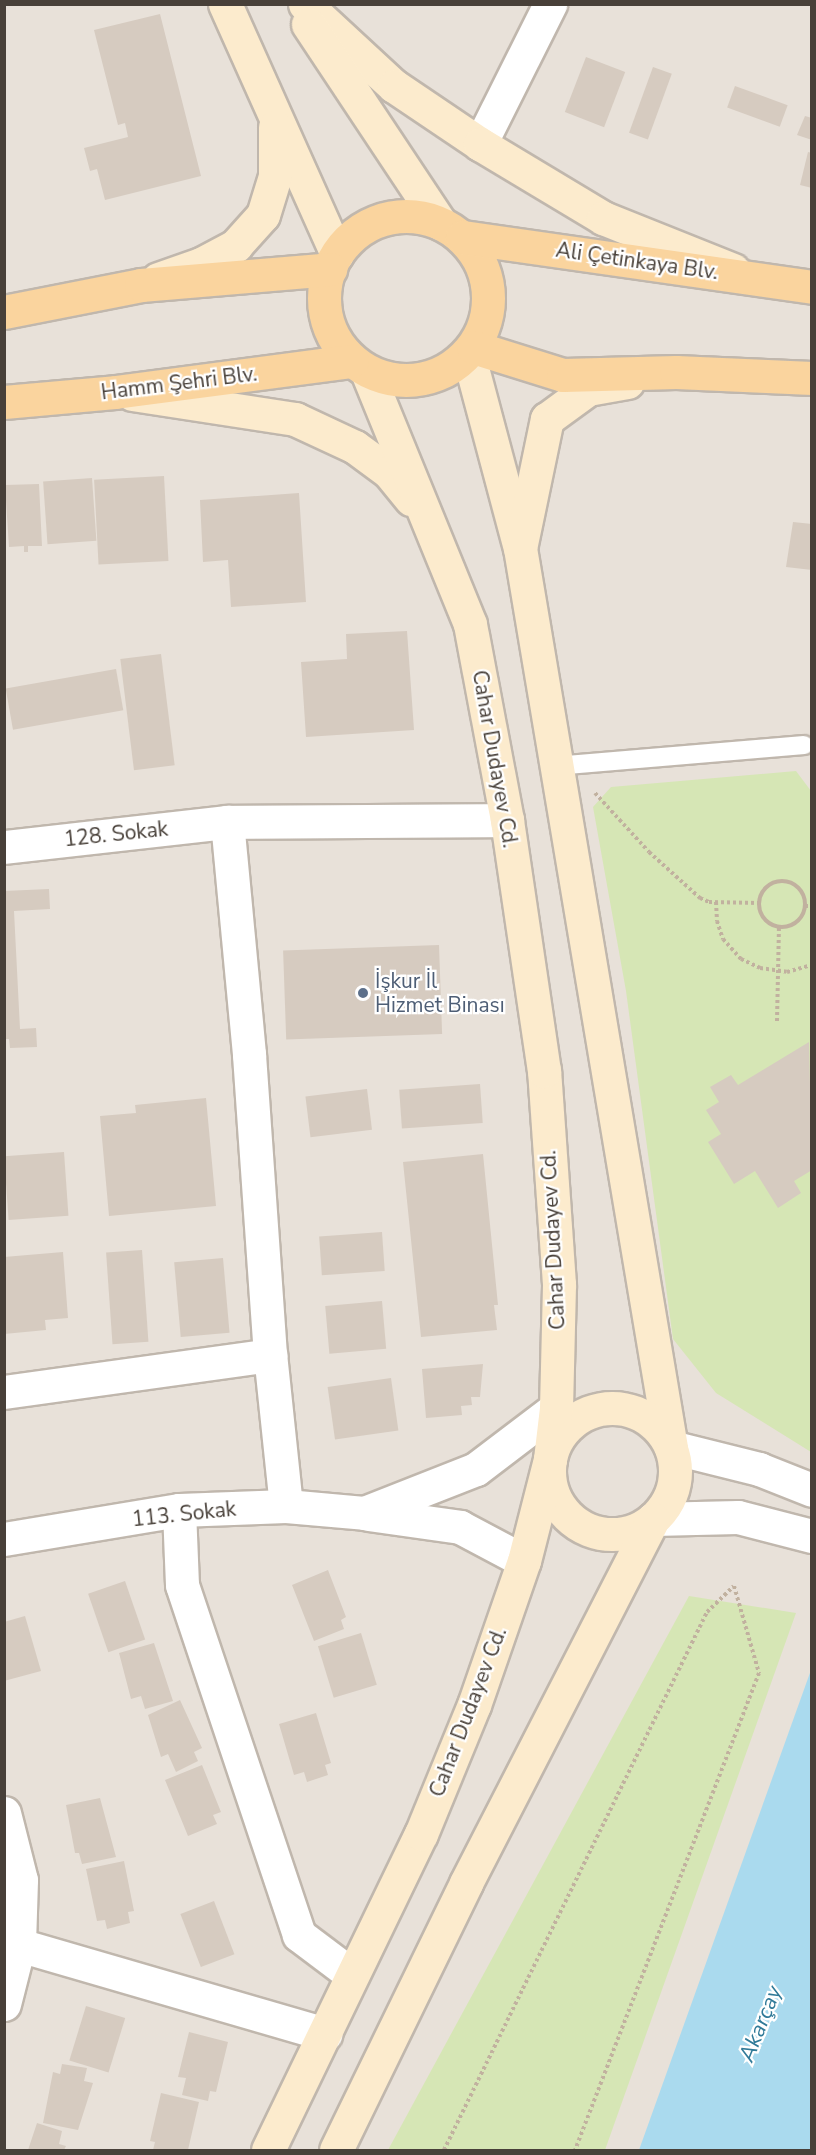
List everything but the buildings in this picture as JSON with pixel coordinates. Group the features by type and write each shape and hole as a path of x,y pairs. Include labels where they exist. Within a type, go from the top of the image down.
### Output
{"main road":[{"path":"225,4 275,116 333,262"},
{"path":"295,4 451,230 480,261 488,290 486,320 471,350 447,370 421,380 393,380 360,366 336,342 326,318 324,293 333,262 352,237 371,224 394,217 417,217 451,230"},
{"path":"305,4 394,86 480,144 603,218 749,276"},
{"path":"141,285 201,264 236,245 263,215 275,176 275,116"},
{"name":"Ali Çetinkaya Blv.","path":"451,230 812,287"},
{"path":"4,312 141,285 333,262"},
{"path":"471,350 562,375 676,372 812,378"},
{"path":"336,2151 466,1883 653,1519 674,1487 671,1447 520,548 471,350"},
{"name":"Hamm Şehri Blv.","path":"4,402 360,366"},
{"name":"Cahar Dudayev Cd.","path":"268,2151 421,1834 474,1705 524,1561 550,1459 556,1408 560,1284 544,1071 507,819 470,624 427,518 360,366"},
{"path":"520,548 544,447 547,419 588,389 676,372"},
{"path":"115,392 295,418 355,447 389,472 427,518"},
{"path":"653,1519 618,1534 580,1526 565,1514 555,1498 550,1459 557,1440 569,1424 587,1413 606,1408 626,1409 645,1417 661,1430 671,1447"}],"street":[{"path":"480,144 550,4"},
{"name":"128. Sokak","path":"4,847 227,822 507,819"},
{"path":"227,822 249,1054 270,1354 286,1506"},
{"path":"4,1392 270,1354"},
{"name":"113. Sokak","path":"364,1513 476,1469 556,1408"},
{"path":"671,1447 759,1469 812,1490"},
{"name":"113. Sokak","path":"4,1539 179,1510 286,1506 364,1513 460,1527 524,1561"},
{"path":"179,1510 182,1586 299,1935 352,1975"},
{"path":"653,1519 738,1517 812,1536"},
{"path":"4,1814 21,1880 4,2004"},
{"path":"12,1946 325,2034"}],"lane":[{"path":"557,779 804,746"}],"path":[{"path":"557,779 592,790 666,868 700,898 716,902 759,903"},
{"path":"786,881 799,888 805,906 796,923 779,927 766,922 759,903 765,887 786,881"},
{"path":"716,902 717,921 723,939 741,959 760,968 778,971 812,965"},
{"path":"805,906 812,906"},
{"path":"777,1022 779,927"},
{"path":"444,2151 707,1612 734,1586 759,1673 575,2151"}],"shaded area":[{"path":"5,5 811,5 811,2150 5,2150"}],"green space":[{"path":"796,771 811,791 811,1452 716,1393 673,1339 626,991 593,807 611,787"},
{"path":"689,1596 796,1613 605,2150 388,2150"}],"water":[{"name":"Akarçay","path":"811,1670 811,2150 639,2150"}],"place":[{"name":"İşkur İl Hizmet Binası","path":"363,993"}]}
